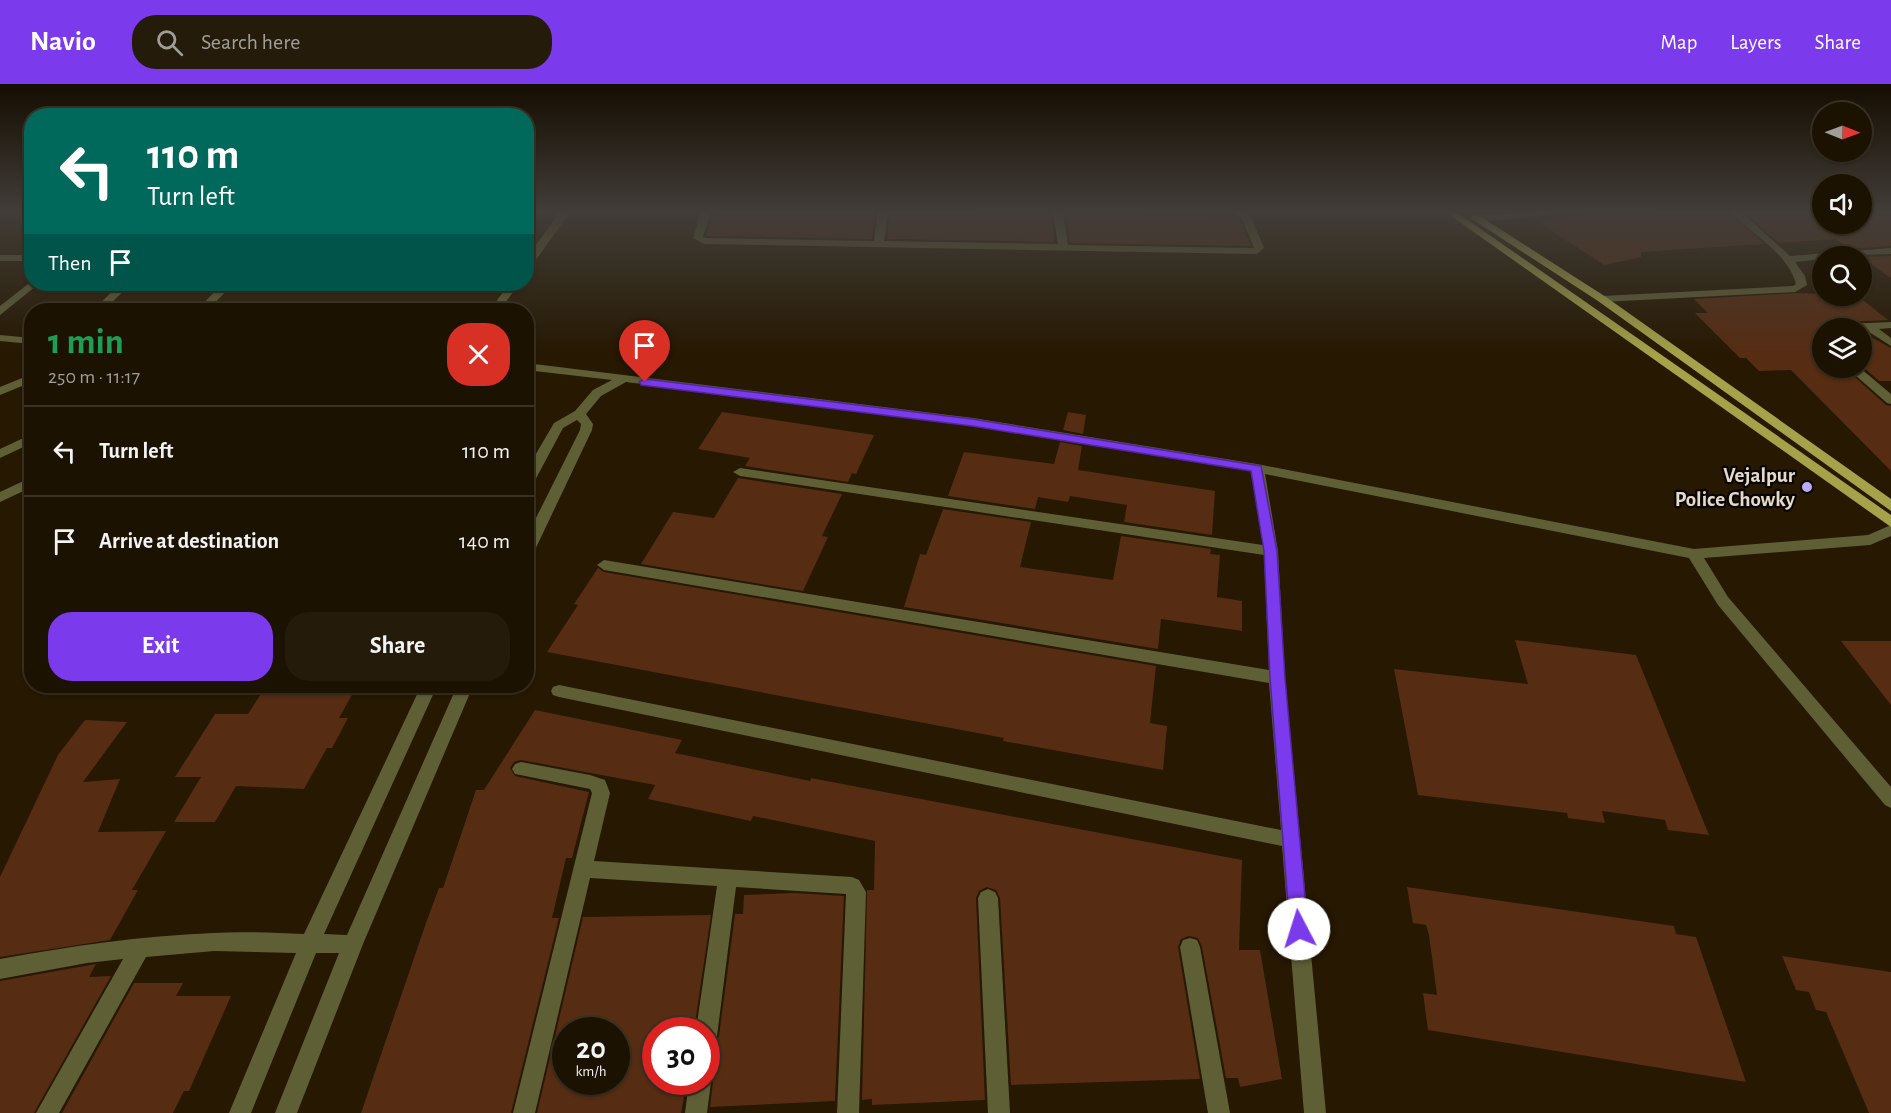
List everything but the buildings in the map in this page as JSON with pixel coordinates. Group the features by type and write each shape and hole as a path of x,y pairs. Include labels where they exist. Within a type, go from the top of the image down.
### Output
{"main road":[{"path":"1517,259 1891,522"},
{"path":"1541,259 1602,298 1891,506"}],"street":[{"path":"1602,298 1795,288 1802,285 1802,279 1788,259"},
{"path":"0,312 24,291"},
{"path":"106,303 118,291"},
{"path":"209,303 221,291"},
{"path":"1872,326 1891,325"},
{"path":"1872,329 1891,343"},
{"path":"2,339 24,340"},
{"path":"534,367 621,380 972,422 1257,468 1694,554 1870,540 1891,531"},
{"path":"1865,378 1891,400"},
{"path":"0,391 24,380"},
{"path":"534,470 558,426 579,414 597,393 621,380"},
{"path":"534,537 586,430 587,424 579,414"},
{"path":"0,454 24,442"},
{"path":"1257,468 1271,551 1277,678 1315,1113"},
{"path":"740,472 1271,551"},
{"path":"0,498 24,485"},
{"path":"1694,554 1723,601 1891,800"},
{"path":"604,565 1277,678"},
{"path":"559,691 1292,840"},
{"path":"240,1113 311,943 426,693"},
{"path":"286,1113 353,944 462,693"},
{"path":"521,769 599,785 601,793 524,1113"},
{"path":"584,869 852,886 856,892 848,1113"},
{"path":"709,1017 728,877"},
{"path":"988,898 999,1113"},
{"path":"0,969 87,952 214,942 353,944"},
{"path":"1190,947 1219,1113"},
{"path":"47,1113 140,948"},
{"path":"696,1113 698,1095"}],"place":[{"name":"Vejalpur Police Chowky","path":"1807,487"}],"route":[{"path":"645,382 972,422 1257,468 1271,551 1277,678 1299,929"}]}
